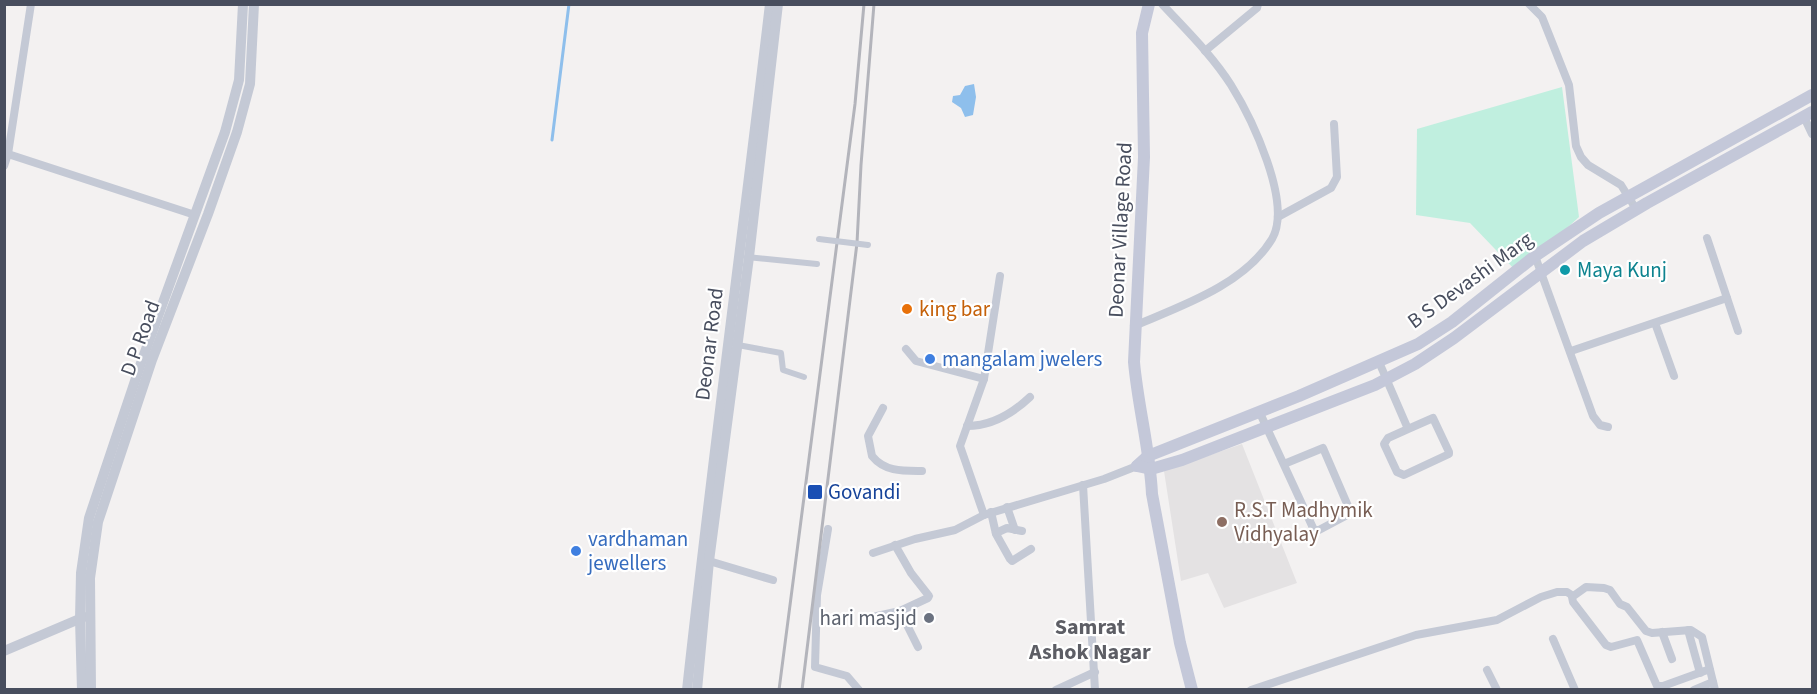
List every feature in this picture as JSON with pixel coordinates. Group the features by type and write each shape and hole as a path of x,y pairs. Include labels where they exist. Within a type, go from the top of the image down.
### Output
{"main road":[{"name":"Deonar Village Road","path":"1149,4 1142,33 1144,157 1134,362 1136,390 1149,462 1152,494 1180,643 1192,690"},
{"name":"B S Devashi Marg","path":"1137,466 1177,446 1418,344 1452,322 1535,256 1628,196 1812,95"},
{"name":"B S Devashi Marg","path":"1149,462 1182,460 1386,379 1415,364 1454,338 1583,242 1636,209 1808,114"},
{"path":"1177,446 1182,460"}],"street":[{"path":"4,166 8,154 31,4"},
{"name":"D P Road","path":"189,249 195,215 225,132 240,98 250,84 251,12 243,4"},
{"path":"1134,326 1210,294 1250,264 1273,238 1278,217 1275,188 1260,140 1231,84 1205,51 1162,4"},
{"path":"1205,51 1258,4"},
{"path":"1529,4 1542,17 1569,85 1576,146 1581,157 1588,165 1621,185 1636,209"},
{"name":"Deonar Road","path":"697,690 701,558 745,257 774,6"},
{"name":"D P Road","path":"91,690 81,573 89,518 189,249 237,132 240,98"},
{"path":"1808,114 1812,134"},
{"path":"1278,217 1331,188 1336,177 1334,124"},
{"path":"8,154 195,215"},
{"path":"1707,238 1738,331"},
{"path":"819,239 868,245"},
{"path":"1535,256 1593,416 1600,425 1608,427"},
{"path":"745,257 817,264"},
{"name":"Deonar Road","path":"687,690 709,561 727,391 738,345 745,257"},
{"path":"1000,276 984,379 960,446 996,533 1010,559 1012,561 1031,549"},
{"path":"1571,351 1727,298"},
{"path":"1655,323 1674,376"},
{"path":"738,345 782,354 783,370 804,377"},
{"path":"906,349 916,361 984,379"},
{"path":"1379,362 1408,429"},
{"path":"967,426 984,425 1000,419 1030,397"},
{"path":"883,408 868,436 872,456 890,469 922,471"},
{"path":"1259,411 1314,530 1320,530 1351,513 1323,448 1284,464"},
{"path":"1432,418 1449,454 1400,475 1384,444 1388,438 1408,429 1432,418"},
{"name":"B S Devashi Marg","path":"873,553 955,530 988,513 1083,485 1137,466"},
{"path":"1083,485 1095,690"},
{"path":"996,533 1004,528 1019,530 1007,507"},
{"path":"828,529 817,596 816,667 847,676 859,690"},
{"path":"877,616 914,606 929,596 911,573 896,545"},
{"path":"709,561 773,580"},
{"path":"1573,596 1586,587 1610,590 1620,604 1627,606 1646,631"},
{"path":"1251,690 1416,635 1497,620 1541,597 1557,592 1567,592 1573,596"},
{"path":"1573,596 1573,602 1606,645 1611,647 1637,640 1646,631 1691,630 1702,637 1714,686 1697,689"},
{"path":"900,611 918,647"},
{"path":"4,651 85,617"},
{"name":"D P Road","path":"82,690 85,617"},
{"path":"1688,630 1700,673"},
{"path":"1662,632 1672,658"},
{"path":"1553,639 1575,690"},
{"path":"1637,640 1657,686 1710,669"},
{"path":"1487,670 1497,690"},
{"path":"1056,690 1095,672"}],"shaded area":[{"name":"R.S.T Madhymik Vidhyalay","path":"1242,444 1297,583 1224,608 1208,573 1181,581 1164,471"}],"green space":[{"path":"1562,87 1579,217 1518,273 1470,223 1416,215 1417,129"}],"water":[{"path":"974,84 976,97 973,115 965,117 961,108 952,102 953,96 960,95 965,86"}],"waterway":[{"path":"552,140 569,4"}],"railway":[{"path":"779,690 855,104 864,4"},
{"path":"802,690 857,243 874,4"}],"place":[{"name":"Maya Kunj","path":"1565,270"},
{"name":"king bar","path":"907,309"},
{"name":"mangalam jwelers","path":"930,359"},
{"name":"Govandi","path":"815,492"},
{"name":"R.S.T Madhymik Vidhyalay","path":"1222,522"},
{"name":"vardhaman jewellers","path":"576,551"},
{"name":"hari masjid","path":"929,618"}],"district":[{"name":"Samrat Ashok Nagar","path":"1090,638"}]}
